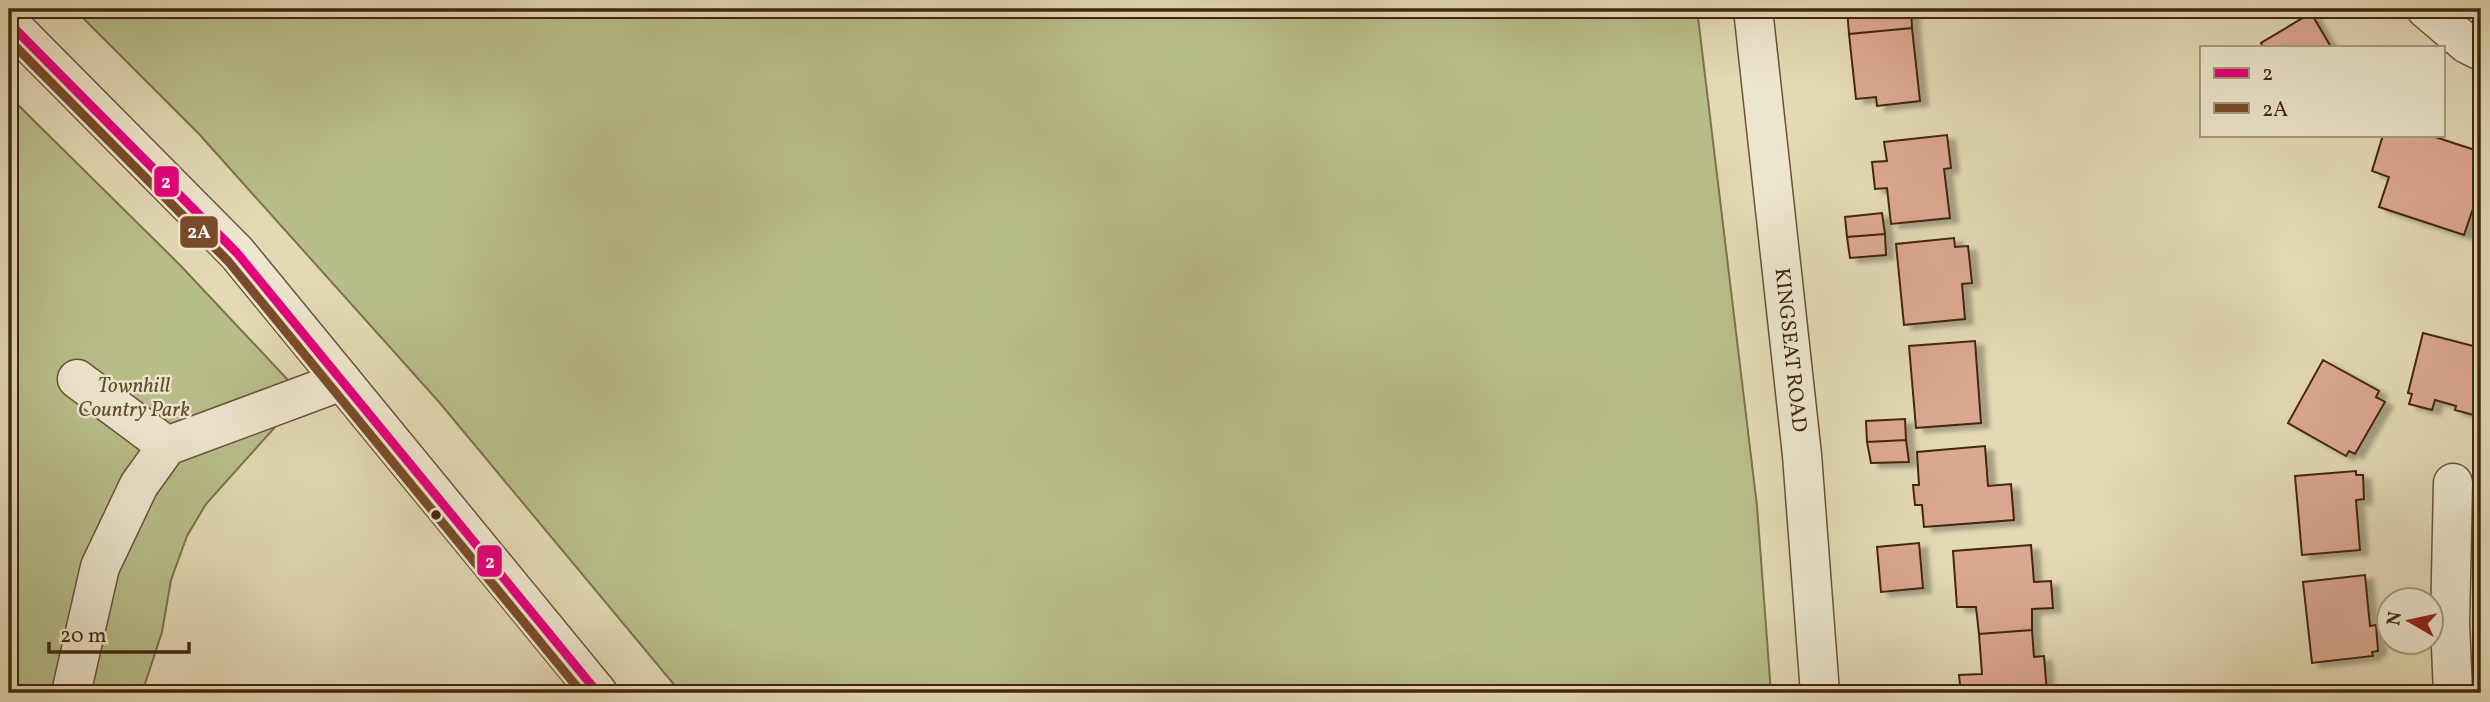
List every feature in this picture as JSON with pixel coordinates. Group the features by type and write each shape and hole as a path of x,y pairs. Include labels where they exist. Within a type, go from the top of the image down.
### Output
{"street":[{"name":"KINGSEAT ROAD","path":"1753,9 1802,455 1820,693"},
{"path":"2426,9 2467,44 2481,51"},
{"path":"9,23 237,253 598,693"},
{"path":"77,379 167,446"},
{"path":"71,693 100,568 139,485 167,446 342,381"},
{"path":"2453,483 2466,583 2453,693"}],"green space":[{"path":"74,9 1697,9 1757,506 1771,693 681,693 439,402 199,134"},
{"name":"Townhill Country Park","path":"9,96 180,265 303,396 206,504 187,536 171,580 162,632 142,693 9,693"}],"building":[{"path":"1847,9 1911,9 1912,28 1849,34"},
{"path":"2311,13 2330,46 2262,46 2261,43"},
{"path":"1912,28 1920,101 1877,106 1876,97 1856,99 1849,34"},
{"path":"1947,135 1951,168 1944,169 1950,218 1891,224 1887,188 1875,189 1872,162 1887,161 1884,142"},
{"path":"2383,136 2432,136 2481,152 2481,185 2464,235 2379,207 2389,177 2372,171"},
{"path":"1882,213 1885,234 1847,237 1845,217"},
{"path":"1885,234 1886,255 1850,258 1847,237"},
{"path":"1954,238 1955,247 1968,246 1972,283 1962,284 1965,319 1904,325 1896,244"},
{"path":"2423,333 2481,348 2481,417 2455,410 2456,406 2435,400 2432,410 2409,404 2412,394 2408,393"},
{"path":"1975,341 1981,423 1916,428 1909,346"},
{"path":"2323,360 2379,391 2376,397 2385,402 2355,454 2349,451 2346,456 2288,423"},
{"path":"1905,419 1906,440 1867,442 1866,421"},
{"path":"1906,440 1909,462 1871,463 1867,442"},
{"path":"1985,446 1988,486 2011,484 2014,520 1924,527 1922,505 1915,505 1913,485 1919,485 1917,452"},
{"path":"2356,471 2356,475 2363,475 2364,499 2356,500 2360,550 2302,555 2295,476"},
{"path":"1919,543 1923,588 1881,592 1877,547"},
{"path":"2031,545 2034,582 2051,581 2053,608 2032,609 2032,630 1979,634 1976,607 1957,607 1953,551"},
{"path":"2365,575 2370,626 2374,625 2373,656 2312,663 2303,582"},
{"path":"2032,630 2034,657 2044,656 2047,693 1961,693 1959,675 1982,674 1979,634"},
{"path":"2374,686 2375,693 2312,693"}],"transit line":[{"name":"2","path":"9,23 237,253 598,693"},
{"name":"2A","path":"9,40 228,261 582,693"}]}
